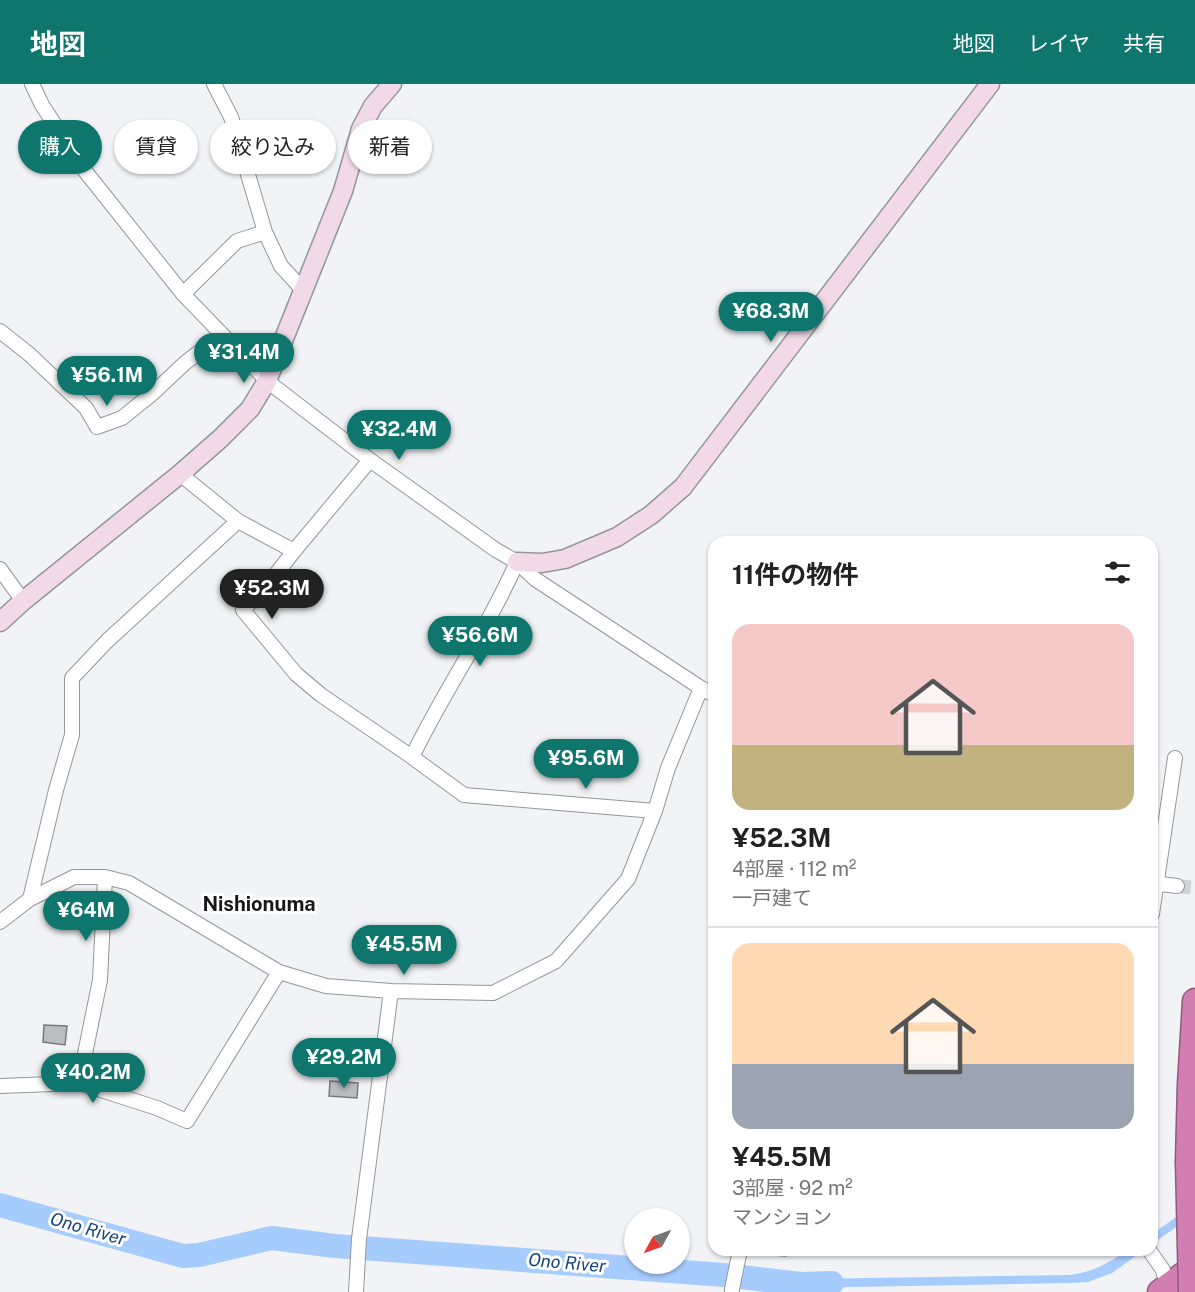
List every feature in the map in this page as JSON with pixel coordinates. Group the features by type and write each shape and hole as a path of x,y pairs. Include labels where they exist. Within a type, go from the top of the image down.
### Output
{"highway":[{"path":"1172,1291 1188,1161 1195,1001"},
{"path":"1172,1291 1195,1266"}],"street":[{"path":"32,84 42,105 85,171 183,294 267,381 370,460 496,550 517,562 535,579 708,692"},
{"path":"214,84 231,117 265,232 281,266 303,290"},
{"path":"0,622 180,474 250,409 267,381 343,191 361,129 373,106 392,84"},
{"path":"517,562 542,563 565,559 617,537 651,515 683,487 990,84"},
{"path":"183,294 237,241 265,232"},
{"path":"0,330 86,408 98,427 122,418 221,335"},
{"path":"370,460 269,583 243,610 296,674 321,695 464,795 655,811"},
{"path":"180,474 238,521 294,551"},
{"path":"30,899 56,790 72,735 72,678 107,641 238,521"},
{"path":"412,757 423,733 476,643 517,562"},
{"path":"0,569 23,601"},
{"path":"0,922 30,899 74,877 105,877 129,883 279,972 326,986 391,991 494,993 556,961 628,879 655,811 668,768 701,688"},
{"path":"1158,859 1174,758"},
{"path":"79,1083 100,980 105,877"},
{"path":"1158,884 1178,886"},
{"path":"0,1086 79,1083 157,1108 187,1121 279,972"},
{"path":"356,1292 359,1239 391,991"},
{"path":"732,1290 739,1256"},
{"path":"1153,1256 1163,1270 1172,1291"}],"water":[{"path":"1195,1204 1195,1214 1158,1240 1158,1230"},
{"path":"1119,1256 1136,1256 1112,1273 1088,1282 801,1288 801,1279 1070,1275 1086,1272"}],"building":[{"path":"44,1025 67,1026 65,1045 43,1042"},
{"path":"330,1081 358,1083 357,1098 329,1096"}],"waterway":[{"name":"Ono River","path":"0,1205 183,1256 199,1255 272,1238 335,1246 724,1275 801,1284 832,1283"}],"tunnel":[{"path":"1177,886 1195,888"}],"district":[{"name":"Nishionuma","path":"259,904"}]}
